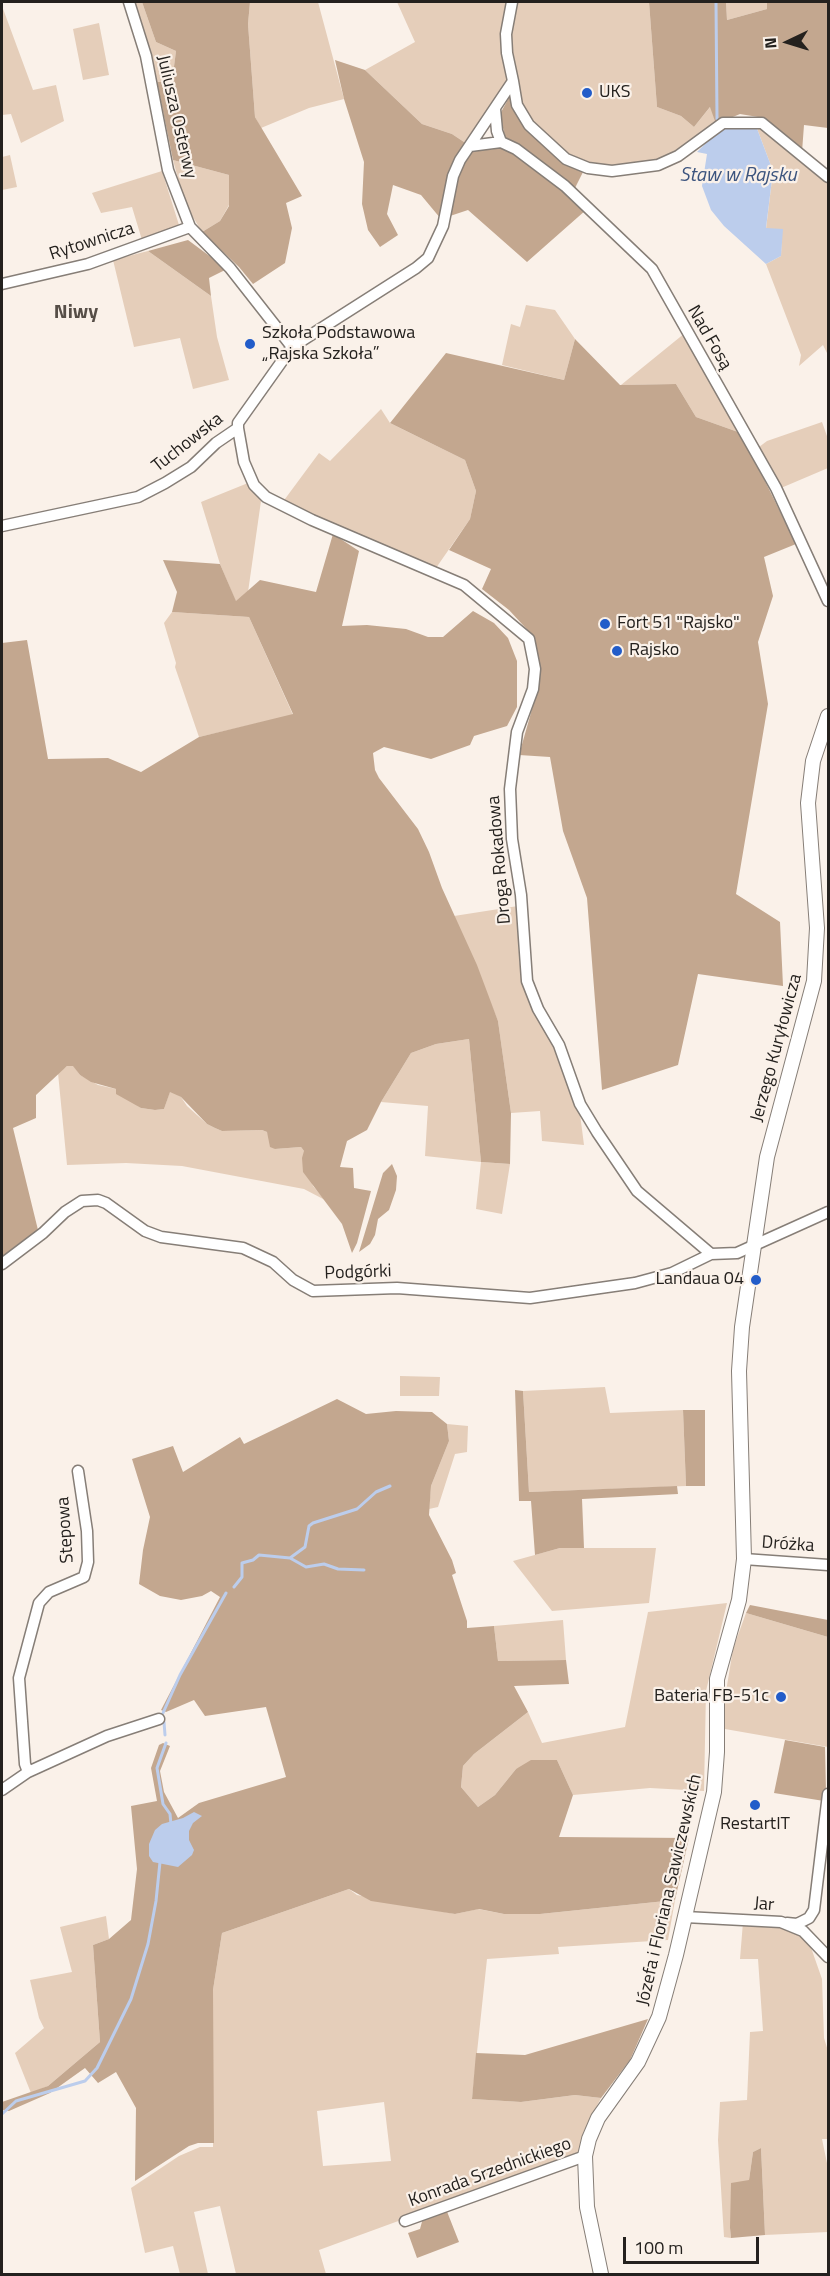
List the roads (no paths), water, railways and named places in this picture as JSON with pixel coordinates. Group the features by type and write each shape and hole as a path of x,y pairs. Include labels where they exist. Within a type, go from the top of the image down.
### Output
{"street":[{"name":"Juliusza Osterwy","path":"129,2 146,56 168,170 190,227 230,268 292,346"},
{"path":"512,2 506,34 507,53 517,105 529,125 566,159 588,168 612,171 658,165 678,156 723,123 762,123 828,177"},
{"path":"470,146 513,81"},
{"path":"470,146 501,142 497,131 495,109"},
{"name":"Nad Fosą","path":"501,142 528,157 565,186 652,269 776,488 828,601"},
{"name":"Tuchowska","path":"2,526 138,497 190,467 216,443 238,428 238,423 292,346 416,268 428,258 444,226 453,176 470,146"},
{"name":"Rytownicza","path":"2,284 88,264 190,227"},
{"name":"Droga Rokadowa","path":"238,428 244,462 254,485 266,496 312,520 464,585 529,639 535,669 533,689 516,732 510,789 512,839 521,895 527,981 538,1009 559,1045 580,1104 597,1132 637,1191 711,1254"},
{"name":"Jerzego Kuryłowicza","path":"753,1246 767,1157 814,981 817,928 808,803 813,761 828,716"},
{"name":"Podgórki","path":"2,1264 43,1233 65,1212 82,1202 98,1200 106,1203 145,1231 161,1237 243,1248 273,1263 293,1280 313,1291 398,1288 530,1298 635,1283 672,1273 711,1254 737,1252 753,1246 828,1212"},
{"name":"Józefa i Floriana Sawiczewskich","path":"601,2274 587,2206 585,2156 598,2118 638,2062 656,2025 667,1991 714,1792 717,1752 717,1678 739,1600 744,1559 739,1371 742,1327 753,1246"},
{"name":"Stepowa","path":"28,1772 25,1764 19,1678 39,1603 49,1592 84,1577 88,1562 87,1531 78,1471"},
{"name":"Dróżka","path":"744,1559 828,1565"},
{"path":"2,1790 28,1772 107,1736 159,1719"},
{"path":"781,1922 796,1924 809,1918 814,1910 828,1794"},
{"name":"Jar","path":"685,1917 781,1922 803,1931 828,1957"},
{"name":"Konrada Srzednickiego","path":"405,2221 585,2156"}],"water":[{"name":"Staw w Rajsku","path":"756,126 773,171 766,228 783,229 781,256 766,264 724,226 711,210 702,186 707,154 697,152 722,127"},
{"path":"194,1812 202,1816 193,1823 189,1831 189,1840 194,1850 192,1855 178,1867 153,1862 149,1856 149,1844 155,1830 162,1824"}],"waterway":[{"path":"716,2 717,119"},
{"path":"290,1558 305,1547 309,1526 313,1523 357,1509 376,1492 390,1486"},
{"path":"234,1587 242,1577 242,1563 253,1560 259,1555 290,1558 306,1567 324,1564 338,1569 364,1570"},
{"path":"163,1713 180,1675 226,1593"},
{"path":"164,1722 165,1735"},
{"path":"166,1743 157,1768 163,1804 170,1814 171,1824"},
{"path":"2,2114 16,2101 85,2081 97,2068 131,1999 148,1944 160,1862"}],"place":[{"name":"UKS","path":"587,93"},
{"name":"Szkoła Podstawowa „Rajska Szkoła”","path":"250,344"},
{"name":"Fort 51 \"Rajsko\"","path":"605,624"},
{"name":"Rajsko","path":"617,651"},
{"name":"Landaua 04","path":"756,1280"},
{"name":"Bateria FB-51c","path":"781,1697"},
{"name":"RestartIT","path":"755,1805"}],"district":[{"name":"Niwy","path":"76,313"}]}
